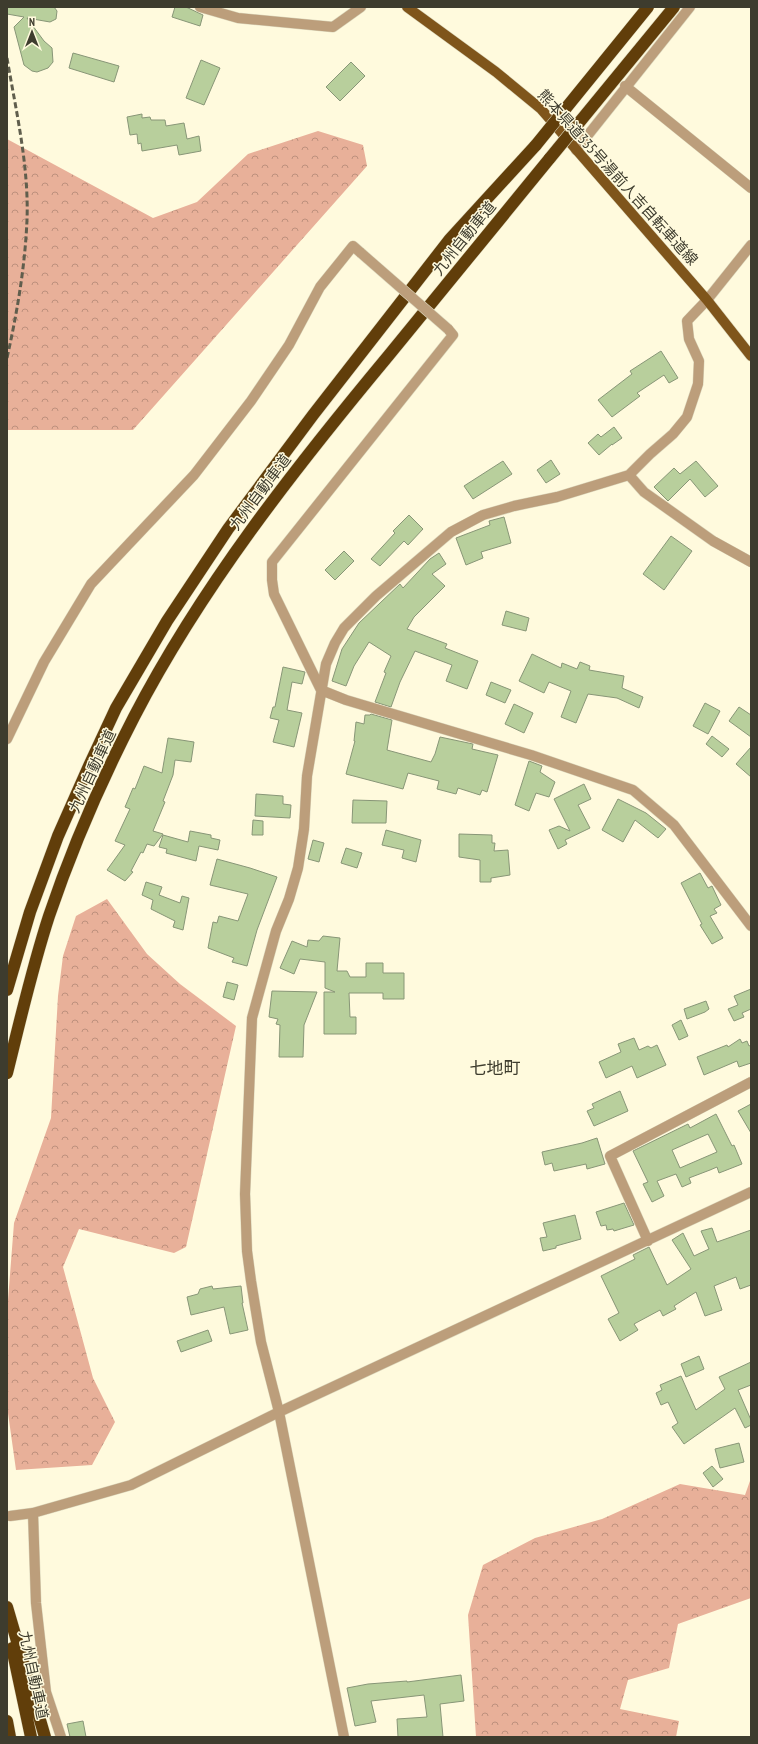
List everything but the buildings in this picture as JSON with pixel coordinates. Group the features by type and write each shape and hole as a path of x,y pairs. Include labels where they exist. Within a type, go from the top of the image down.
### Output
{"highway":[{"name":"九州自動車道","path":"7,990 30,912 58,836 116,708 167,620 232,523 450,239 536,145 648,7"},
{"name":"九州自動車道","path":"7,1073 27,992 49,917 78,841 135,715 183,632 245,538 329,428 674,7"},
{"path":"7,1607 45,1737"},
{"name":"九州自動車道","path":"7,1620 16,1672 31,1737"},
{"path":"7,1721 10,1737"}],"main road":[{"name":"熊本県道335号湯前人吉自転車道線","path":"407,7 496,72 535,105 707,300 751,356"}],"street":[{"path":"200,7 238,18 333,27 361,7"},
{"path":"576,150 625,86 690,7"},
{"path":"625,86 751,188"},
{"path":"344,1737 280,1412 261,1342 247,1251 246,1156 252,1018 276,931 289,899 298,868 304,829 307,776 326,664 334,643 344,628 376,596 451,532 483,515 514,506 557,497 629,475 673,434 687,417 698,384 699,361 689,339 686,320 707,300 751,245"},
{"path":"7,739 44,662 91,584 199,469 251,401 289,345 320,287 353,246 453,334 272,562 274,594 321,690 346,700 531,755 633,790 674,825 751,926"},
{"path":"629,475 644,492 713,541 751,562"},
{"path":"648,1241 610,1156 751,1082"},
{"path":"10,1516 33,1514 131,1485 280,1412 751,1192"},
{"path":"33,1514 36,1603 46,1692 61,1737"}],"green space":[{"path":"318,131 363,145 367,166 133,430 7,430 7,139 153,218 197,202 248,154"},
{"path":"107,899 147,954 180,984 236,1026 186,1247 174,1253 79,1229 63,1267 93,1378 115,1422 92,1465 16,1470 7,1406 7,1313 14,1223 51,1118 58,996 63,956 76,916"},
{"path":"751,1478 751,1598 678,1624 669,1668 628,1680 620,1709 679,1721 676,1737 476,1737 468,1615 483,1565 535,1538 602,1519 680,1484 745,1495"}],"railway":[{"path":"7,58 24,159 27,200 26,238 22,272 7,358"}],"district":[{"name":"七地町","path":"495,1068"}]}
